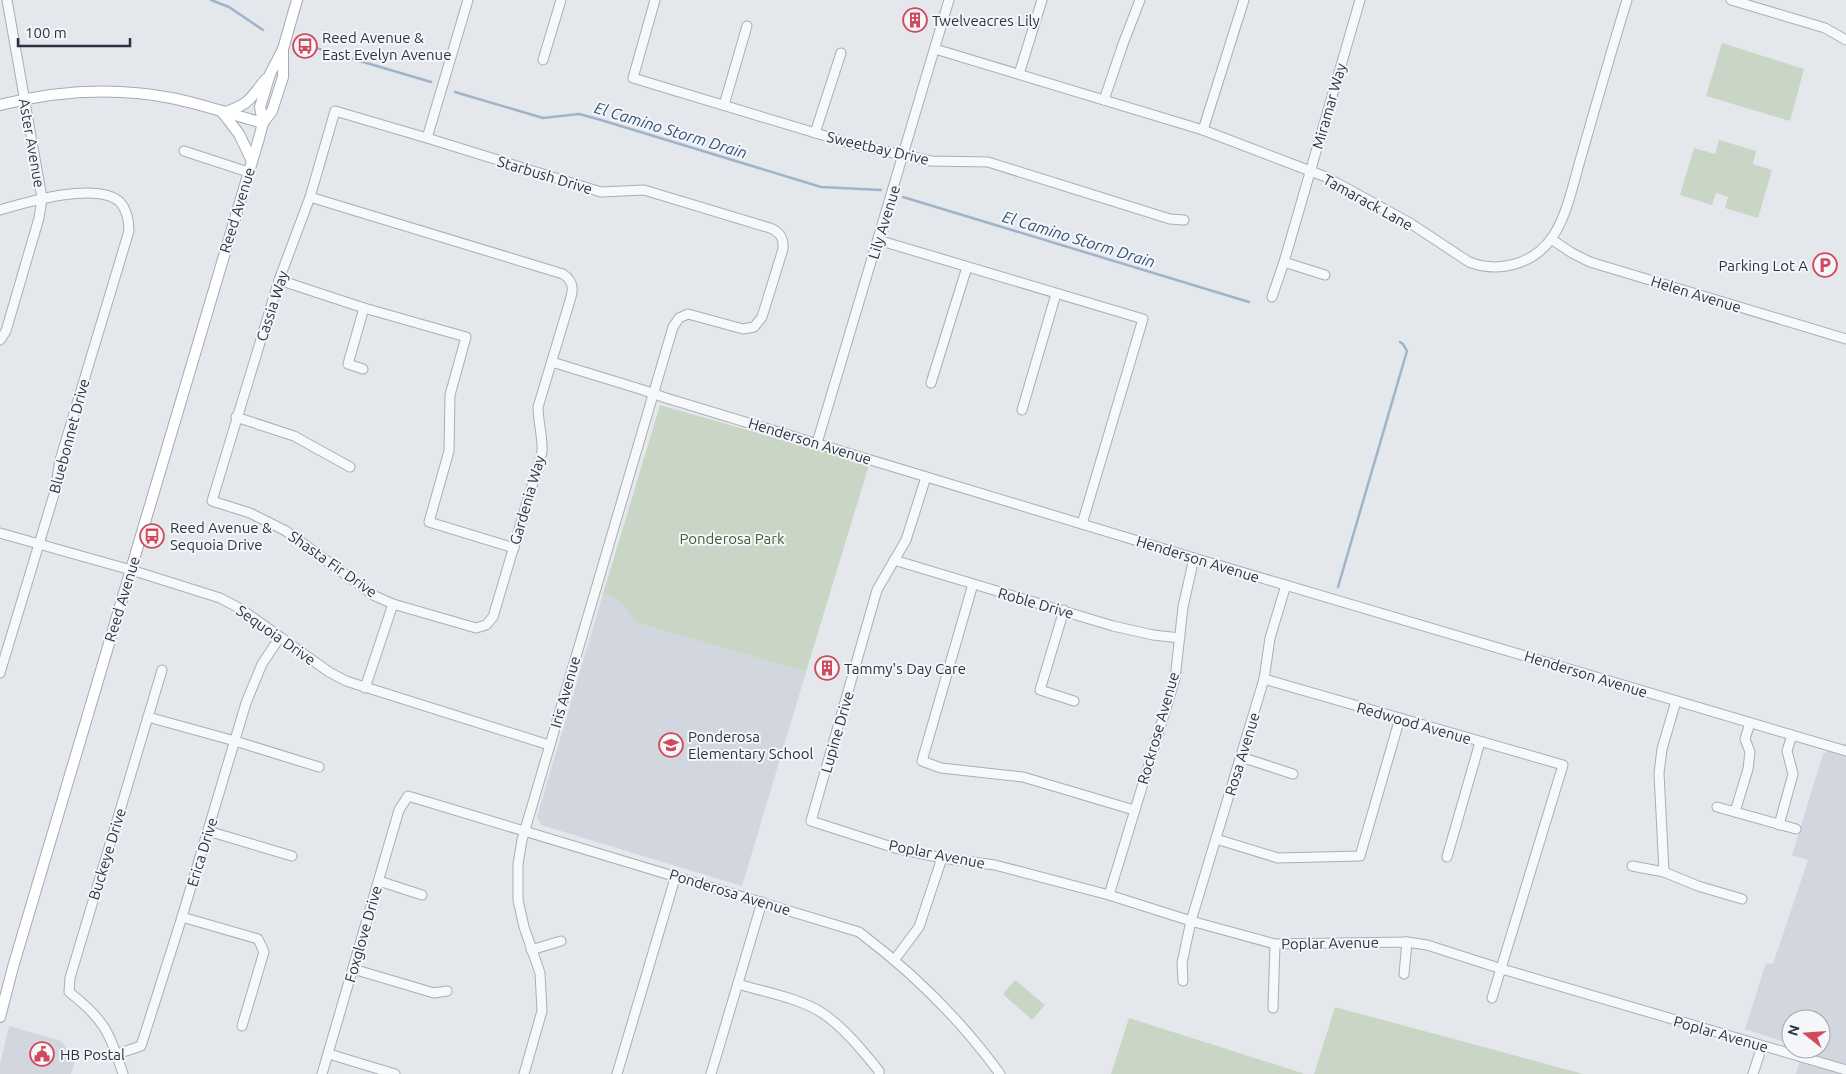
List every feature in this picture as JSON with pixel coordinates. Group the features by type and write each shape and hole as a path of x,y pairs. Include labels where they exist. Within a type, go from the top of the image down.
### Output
{"main road":[{"name":"Reed Avenue","path":"263,124 260,107 270,74 283,49 297,0"},
{"name":"Reed Avenue","path":"0,1016 15,958 248,172 263,124 272,111 283,78 283,49"},
{"path":"223,112 243,106 270,74"},
{"path":"0,106 25,99 59,94 122,91 171,98 263,124"},
{"path":"223,112 239,134 252,161"}],"street":[{"name":"Aster Avenue","path":"0,340 6,331 39,218 42,198 7,0"},
{"path":"427,138 468,0"},
{"path":"543,60 561,0"},
{"name":"Sweetbay Drive","path":"655,0 633,78 852,144 931,161 988,162 1170,219 1184,220"},
{"name":"Lily Avenue","path":"817,443 949,0"},
{"path":"1019,74 1042,0"},
{"path":"1104,100 1140,0"},
{"path":"1203,130 1244,0"},
{"name":"Miramar Way","path":"1272,298 1360,0"},
{"name":"Tamarack Lane","path":"935,49 1203,130 1326,177 1410,223 1469,262 1480,266 1508,266 1534,257 1551,239 1558,227 1570,195 1627,0"},
{"path":"1731,0 1825,28 1846,40"},
{"path":"724,106 748,26"},
{"path":"815,133 841,53"},
{"name":"Starbush Drive","path":"335,111 601,192 644,190 776,230 782,237 783,248 759,324 746,330 694,315 682,316"},
{"name":"Cassia Way","path":"212,501 236,416 279,280 310,197 335,111"},
{"path":"184,151 248,172"},
{"name":"Bluebonnet Drive","path":"0,673 55,491 60,460 129,230 127,213 119,201 108,195 98,193 42,198"},
{"name":"Gardenia Way","path":"310,197 562,274 570,280 572,285 571,297 538,407 543,443 542,452 493,617 486,626"},
{"path":"0,210 42,198"},
{"name":"Helen Avenue","path":"1551,239 1590,262 1846,339"},
{"path":"878,240 1143,319 1082,524"},
{"path":"1284,262 1326,275"},
{"path":"931,383 967,267"},
{"path":"279,280 364,308 466,337 450,395 449,451 429,522 514,548"},
{"path":"1022,410 1056,294"},
{"path":"362,369 348,364 364,308"},
{"name":"Iris Avenue","path":"524,1074 542,1011 540,973 524,928 518,900 518,864 524,831 673,327 676,320 682,316"},
{"name":"Henderson Avenue","path":"552,362 1194,558 1846,751"},
{"path":"236,416 294,436 350,467"},
{"name":"Lupine Drive","path":"811,821 877,590 906,540 926,477"},
{"name":"Shasta Fir Drive","path":"212,501 250,513 286,531 369,592 393,604 471,627 486,626"},
{"name":"Sequoia Drive","path":"0,533 131,570 220,598 241,609 329,672 346,681 550,744"},
{"name":"Rockrose Avenue","path":"1109,895 1175,679 1183,607 1194,558"},
{"name":"Roble Drive","path":"894,560 1113,626 1153,635 1180,638"},
{"path":"973,584 922,761 942,768 1023,777 1134,810"},
{"name":"Rosa Avenue","path":"1183,981 1182,963 1190,921 1264,679 1270,638 1286,585"},
{"path":"365,688 393,604"},
{"path":"1064,610 1040,690 1074,700"},
{"name":"Erica Drive","path":"116,1054 141,1046 246,703 262,664 280,637"},
{"name":"Buckeye Drive","path":"116,1054 106,1030 90,1008 69,992 70,978 162,670"},
{"name":"Redwood Avenue","path":"1264,679 1563,765 1502,969"},
{"path":"1664,872 1659,773 1662,749 1676,701"},
{"path":"148,717 319,767"},
{"path":"1216,839 1278,858 1360,856 1400,718"},
{"path":"1735,812 1748,769 1750,752 1745,739 1750,722"},
{"path":"1779,825 1793,774 1787,751 1792,735"},
{"path":"1446,857 1480,742"},
{"path":"1240,757 1293,774"},
{"name":"Ponderosa Avenue","path":"408,796 676,875 859,932 895,959 978,1044 1000,1074"},
{"name":"Foxglove Drive","path":"322,1074 399,810 408,796"},
{"path":"1717,807 1796,829"},
{"name":"Poplar Avenue","path":"811,821 896,848 942,858 995,865 1109,895 1190,921 1275,944 1407,942 1427,945 1502,969 1846,1070"},
{"path":"208,831 292,856"},
{"path":"895,959 919,927 942,858"},
{"path":"1632,866 1664,872 1698,886 1742,899"},
{"path":"617,1074 676,875"},
{"path":"379,881 422,895"},
{"path":"711,1074 762,902"},
{"path":"182,917 258,939 264,952 242,1026"},
{"path":"531,950 561,941"},
{"path":"1404,974 1407,942"},
{"path":"1273,1008 1275,944"},
{"path":"1492,998 1502,969"},
{"path":"353,970 434,993 447,991"},
{"path":"738,984 799,1002 817,1010 830,1019 865,1054 879,1071 879,1074"},
{"path":"1753,1074 1762,1046"},
{"path":"116,1054 123,1074"},
{"path":"329,1054 395,1074"}],"shaded area":[{"name":"Ponderosa Elementary School","path":"603,594 617,598 626,604 634,622 806,672 742,886 541,825 537,817"},
{"path":"1846,743 1846,1074 1796,1074 1801,1059 1831,1059 1831,1009 1781,1009 1781,1041 1745,1029 1766,963 1773,964 1808,860 1792,855 1823,754"},
{"path":"9,1026 61,1041 75,1061 71,1074 0,1074 0,1065"}],"green space":[{"path":"1722,43 1804,69 1790,121 1706,96"},
{"path":"1719,140 1756,151 1753,164 1772,170 1758,218 1725,208 1728,197 1716,193 1712,205 1680,195 1694,148 1715,154"},
{"name":"Ponderosa Park","path":"660,405 869,465 806,672 634,622 623,603 603,594"},
{"path":"1015,980 1045,1005 1032,1020 1003,994"},
{"path":"1335,1007 1583,1074 1314,1074"},
{"path":"1129,1018 1305,1074 1111,1074"}],"waterway":[{"name":"El Camino Storm Drain","path":"211,0 229,7 263,30"},
{"name":"El Camino Storm Drain","path":"316,48 431,82"},
{"name":"El Camino Storm Drain","path":"455,92 543,118 579,114 821,187 881,190"},
{"name":"El Camino Storm Drain","path":"903,197 1249,302"},
{"name":"El Camino Storm Drain","path":"1338,587 1407,351 1400,342"}],"place":[{"name":"Twelveacres Lily","path":"915,20"},
{"name":"Reed Avenue & East Evelyn Avenue","path":"305,46"},
{"name":"Parking Lot A","path":"1825,265"},
{"name":"Reed Avenue & Sequoia Drive","path":"152,536"},
{"name":"Tammy's Day Care","path":"827,668"},
{"name":"Ponderosa Elementary School","path":"671,745"},
{"name":"HB Postal","path":"42,1054"}]}
